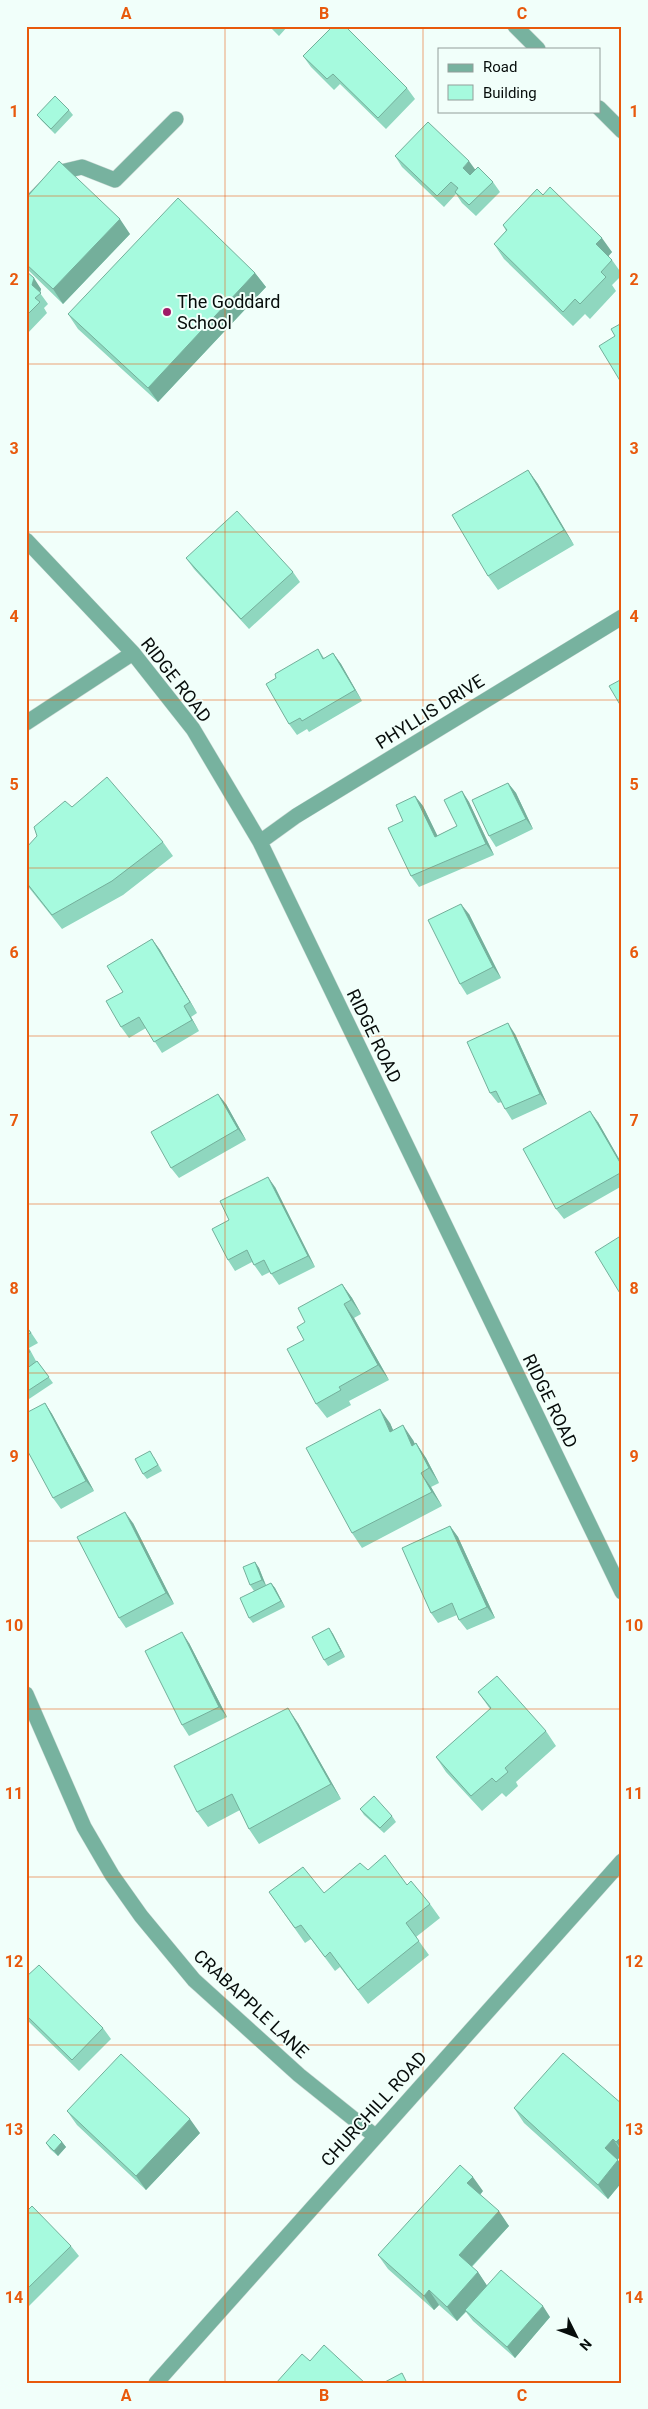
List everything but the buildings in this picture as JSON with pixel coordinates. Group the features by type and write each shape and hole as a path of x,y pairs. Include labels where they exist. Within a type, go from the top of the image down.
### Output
{"street":[{"path":"514,26 537,48"},
{"path":"600,109 622,130"},
{"path":"26,207 61,172 82,167 115,180 176,119"},
{"name":"RIDGE ROAD","path":"26,540 133,652 193,730 260,842 622,1592"},
{"name":"PHYLLIS DRIVE","path":"260,842 296,816 622,618"},
{"path":"26,723 133,652"},
{"name":"CRABAPPLE LANE","path":"26,1694 84,1826 112,1875 141,1916 194,1980 299,2075 375,2136"},
{"name":"CHURCHILL ROAD","path":"156,2383 622,1862"}],"place":[{"name":"The Goddard School","path":"167,312"}]}
